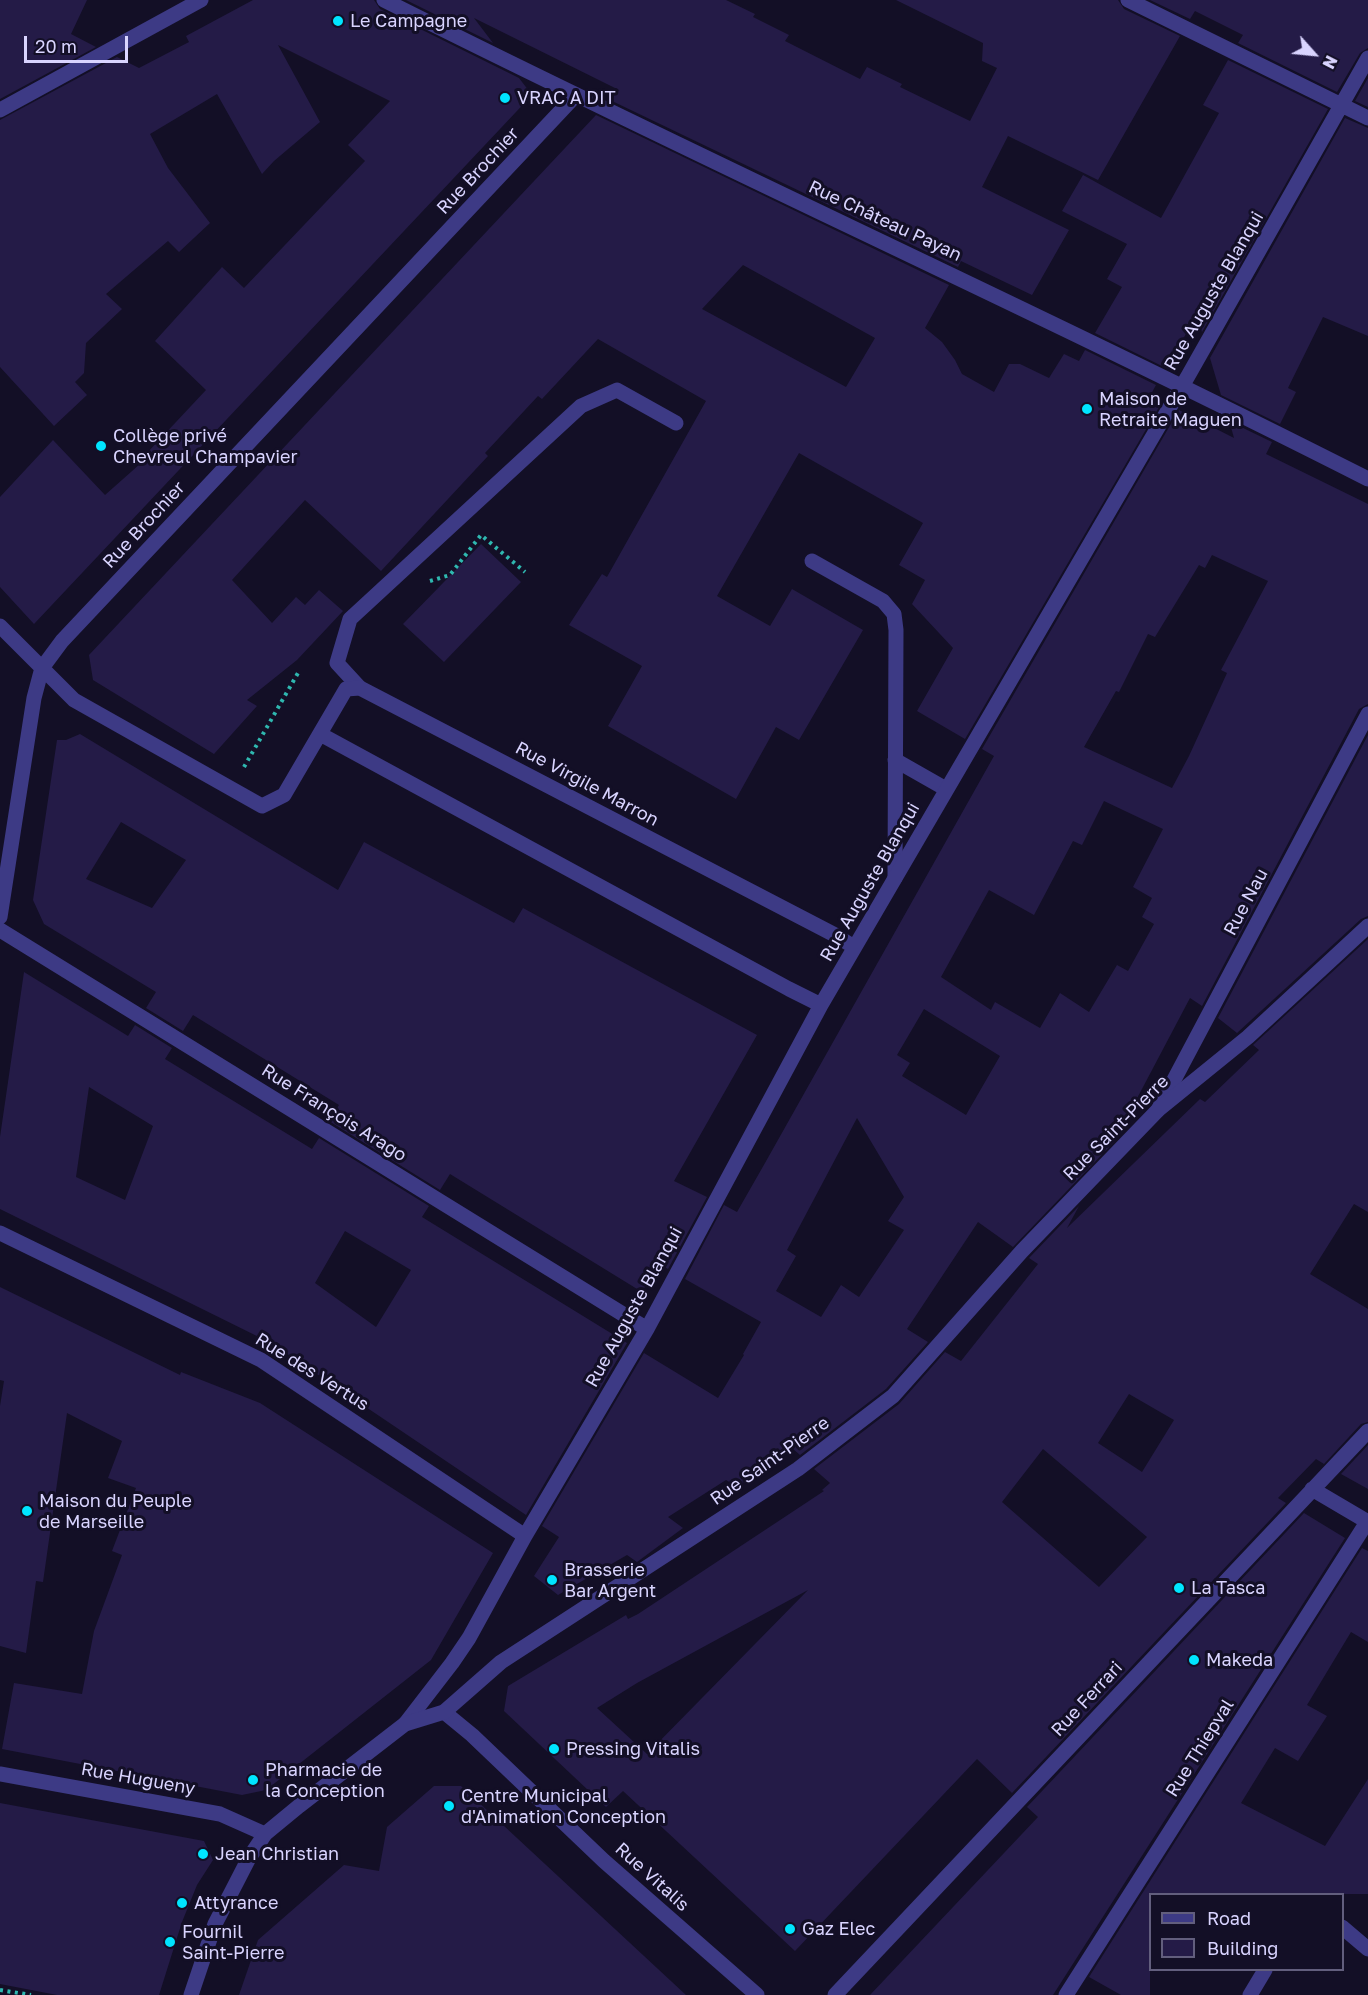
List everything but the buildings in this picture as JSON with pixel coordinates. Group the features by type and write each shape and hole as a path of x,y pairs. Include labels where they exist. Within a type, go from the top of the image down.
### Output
{"street":[{"path":"0,110 201,0"},
{"name":"Rue Château Payan","path":"384,0 575,96 1183,386 1368,479"},
{"path":"1128,0 1368,118"},
{"name":"Rue Auguste Blanqui","path":"405,1724 469,1638 525,1536 647,1329 854,947 1183,386 1368,58"},
{"name":"Rue Brochier","path":"0,917 34,698 42,668 62,641 575,96"},
{"name":"Rue Virgile Marron","path":"676,423 617,390 581,406 350,620 337,663 360,688 835,935 854,947"},
{"path":"812,561 883,601 894,614 896,630 895,878"},
{"path":"0,626 74,700 262,806 284,795 346,689 360,688"},
{"name":"Rue Nau","path":"1158,1110 1368,714"},
{"path":"320,734 821,1005"},
{"path":"895,760 946,789"},
{"name":"Rue Saint-Pierre","path":"191,1995 215,1924 249,1858 265,1834 405,1724 444,1712 501,1662 798,1469 893,1396 1022,1251 1158,1110 1248,1037 1368,926"},
{"name":"Rue François Arago","path":"0,930 647,1329"},
{"name":"Rue des Vertus","path":"0,1233 261,1360 525,1536"},
{"name":"Rue Ferrari","path":"835,1995 1368,1431"},
{"path":"1312,1489 1368,1522"},
{"name":"Rue Thiepval","path":"1066,1995 1368,1522"},
{"name":"Rue Vitalis","path":"444,1712 472,1735 604,1861 757,1995"},
{"name":"Rue Hugueny","path":"0,1774 220,1814 265,1834"},
{"path":"1344,1929 1368,1949"},
{"path":"1250,1995 1264,1971"}],"path":[{"path":"428,582 450,575 481,535 525,572"},
{"path":"240,774 298,673"},
{"path":"0,1990 31,1995"}],"place":[{"name":"Le Campagne","path":"338,21"},
{"name":"VRAC A DIT","path":"505,98"},
{"name":"Maison de Retraite Maguen","path":"1087,409"},
{"name":"Collège privé Chevreul Champavier","path":"101,446"},
{"name":"Maison du Peuple de Marseille","path":"27,1511"},
{"name":"Brasserie Bar Argent","path":"552,1580"},
{"name":"La Tasca","path":"1179,1588"},
{"name":"Makeda","path":"1194,1660"},
{"name":"Pressing Vitalis","path":"554,1749"},
{"name":"Pharmacie de la Conception","path":"253,1780"},
{"name":"Centre Municipal d'Animation Conception","path":"449,1806"},
{"name":"Jean Christian","path":"203,1854"},
{"name":"Attyrance","path":"182,1903"},
{"name":"Gaz Elec","path":"790,1929"},
{"name":"Fournil Saint-Pierre","path":"170,1942"}]}
